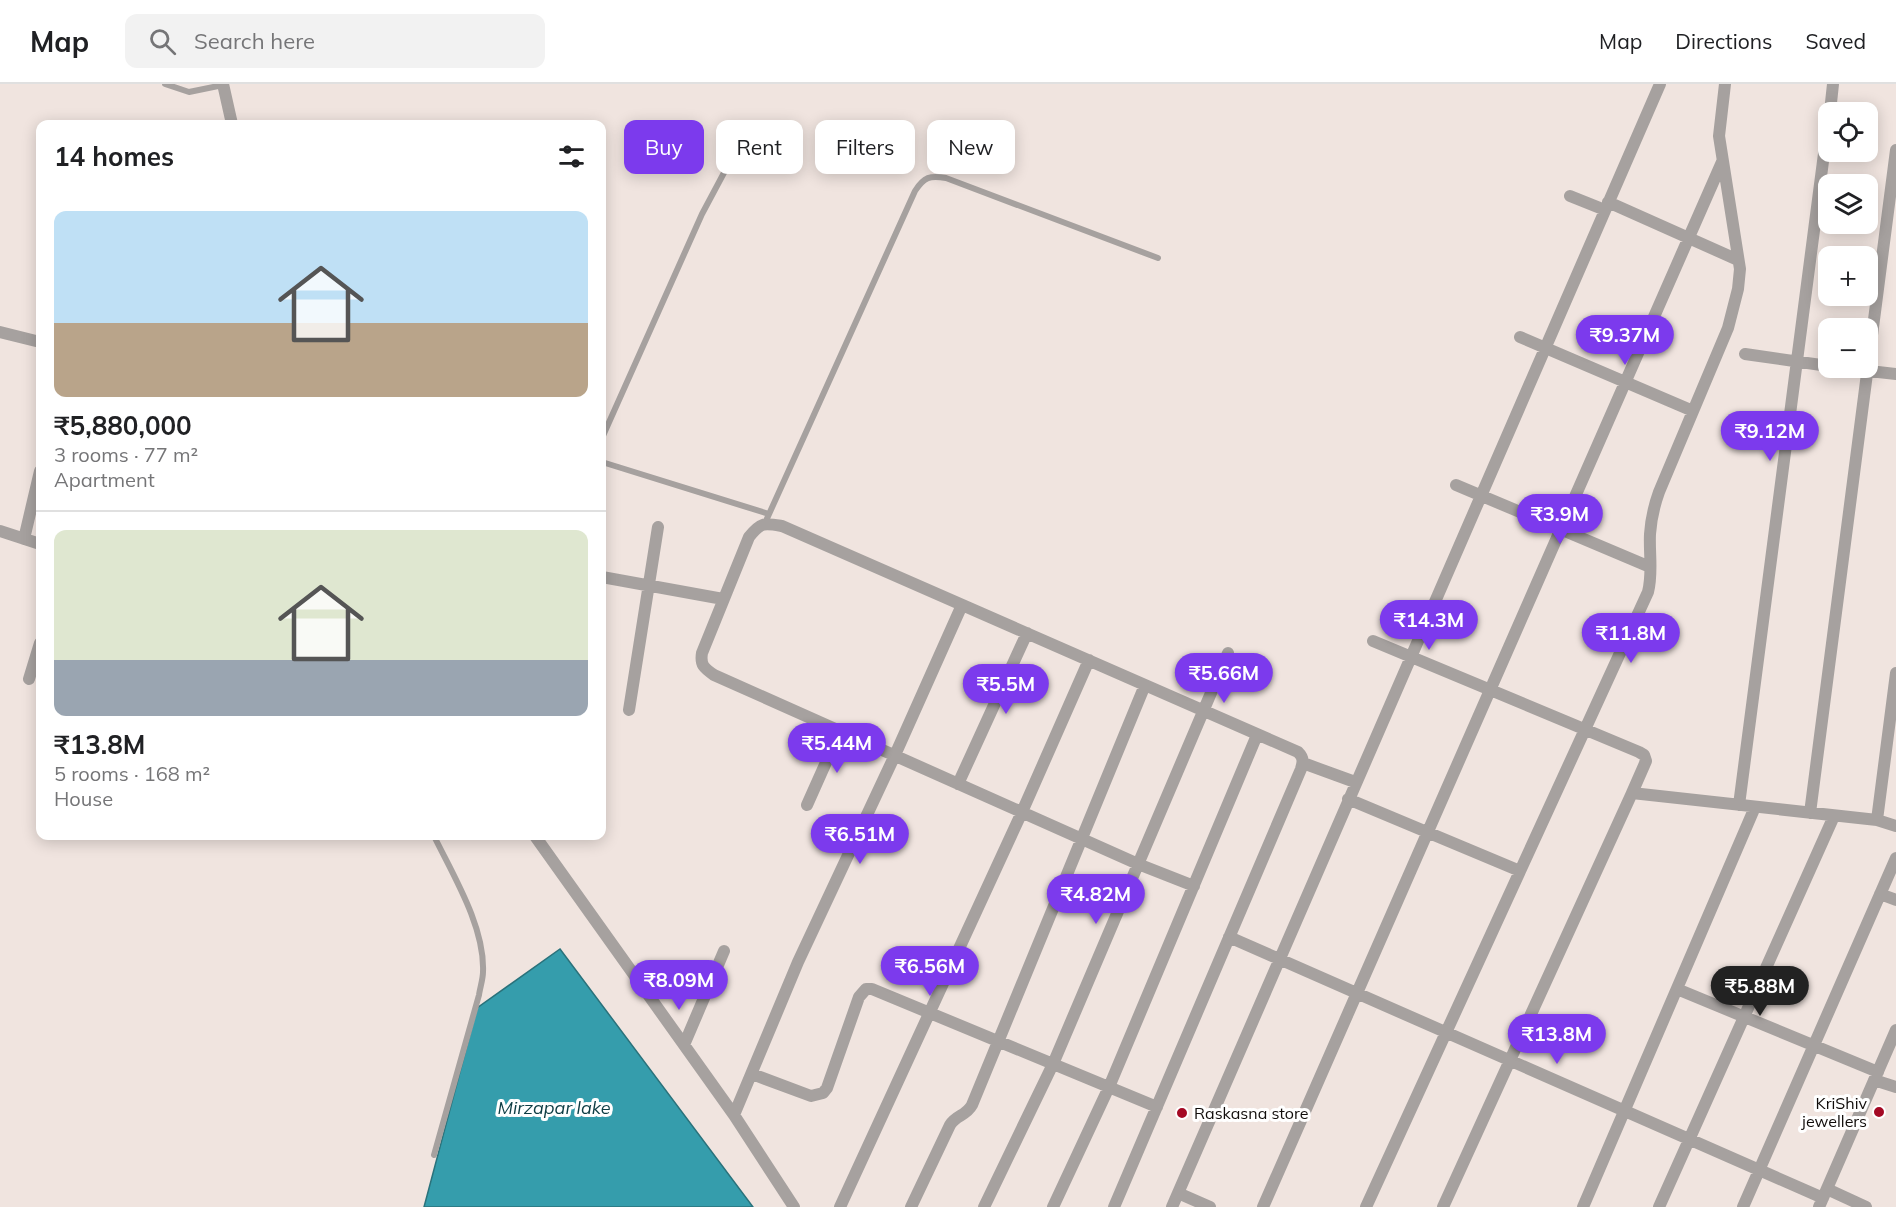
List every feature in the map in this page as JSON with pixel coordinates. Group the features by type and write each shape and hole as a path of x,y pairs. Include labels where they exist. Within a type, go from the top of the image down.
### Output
{"street":[{"path":"223,84 231,120"},
{"path":"1172,1207 1660,84"},
{"path":"1366,1207 1648,592 1651,579 1652,516 1659,492 1728,328 1738,289 1738,260 1719,136 1725,84"},
{"path":"1831,102 1833,84"},
{"path":"1875,318 1896,150"},
{"path":"1263,1207 1722,161"},
{"path":"1739,806 1799,362 1823,162"},
{"path":"1570,196 1606,206 1689,238 1738,260"},
{"path":"0,333 36,341"},
{"path":"1520,337 1693,411"},
{"path":"1745,354 1818,365"},
{"path":"1878,372 1896,374"},
{"path":"1810,813 1867,378"},
{"path":"1456,485 1650,567"},
{"path":"24,539 36,488"},
{"path":"1114,1207 1303,763 1302,756 1298,752 767,518 749,537 702,653 701,662 704,669 1138,864 1194,886"},
{"path":"629,710 658,527"},
{"path":"0,531 36,543"},
{"path":"606,578 723,599"},
{"path":"734,1115 798,962 962,605"},
{"path":"958,784 1027,633"},
{"path":"1373,641 1639,752 1646,761 1443,1207"},
{"path":"984,1207 1053,1064 1228,653"},
{"path":"29,679 36,657"},
{"path":"840,1207 1022,812 1089,660"},
{"path":"1877,820 1896,673"},
{"path":"911,1207 953,1120 963,1116 972,1106 1145,686"},
{"path":"807,805 840,731"},
{"path":"1053,1207 1109,1087 1257,735"},
{"path":"1303,763 1355,782"},
{"path":"1632,794 1877,820 1896,826"},
{"path":"1348,799 1520,871"},
{"path":"1583,1207 1755,807"},
{"path":"1659,1207 1834,816"},
{"path":"538,840 734,1115 794,1207"},
{"path":"1743,1207 1896,858"},
{"path":"1880,894 1896,900"},
{"path":"1230,937 1823,1198 1866,1207"},
{"path":"684,1045 724,951"},
{"path":"752,1074 811,1096 823,1093 827,1088 859,997 866,988 1157,1107"},
{"path":"1677,989 1814,1046 1896,1087"},
{"path":"1823,1198 1896,1030"},
{"path":"1178,1193 1210,1207"}],"lane":[{"path":"165,84 189,92 223,84"},
{"path":"606,429 702,214 723,174"},
{"path":"606,463 767,518 915,191 923,179 933,175 1158,258"},
{"path":"434,1155 479,995 483,971 475,923 436,840"}],"water":[{"name":"Mirzapar lake","path":"560,949 753,1207 424,1207 477,1008"}],"place":[{"name":"KriShiv jewellers","path":"1879,1112"},
{"name":"Raskasna store","path":"1182,1113"}]}
